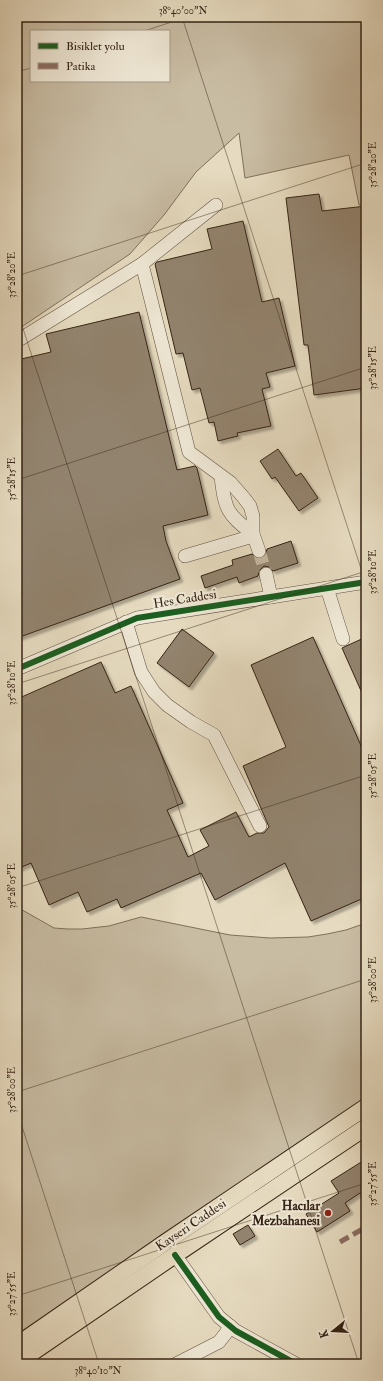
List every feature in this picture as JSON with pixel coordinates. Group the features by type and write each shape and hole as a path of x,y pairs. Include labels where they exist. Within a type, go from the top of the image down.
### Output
{"main road":[{"name":"Kayseri Caddesi","path":"17,1363 171,1248 366,1107"},
{"name":"Kayseri Caddesi","path":"17,1345 366,1127"}],"street":[{"path":"17,341 142,264 216,205"},
{"path":"142,264 189,452 231,483 250,506 253,516 253,535 259,551"},
{"path":"221,477 225,503 231,515 253,535"},
{"path":"185,556 253,535"},
{"path":"266,574 271,597"},
{"name":"Hes Caddesi","path":"17,669 137,618 366,582"},
{"path":"327,588 342,639"},
{"path":"126,622 141,672 145,679 154,692 167,705 191,722 214,735 260,826"},
{"path":"171,1248 219,1317 236,1331 296,1364"},
{"path":"176,1364 219,1342 230,1326"}],"shaded area":[{"path":"17,17 366,17 366,204 359,205 349,155 245,178 239,133 196,172 164,215 130,254 17,330"},
{"path":"17,907 54,928 68,929 109,926 141,917 230,935 270,938 308,937 346,930 366,923 366,1119 17,1359"}],"building":[{"path":"319,194 322,211 366,206 366,388 314,395 308,345 304,345 286,198"},
{"path":"243,221 262,302 279,298 295,366 266,373 270,387 262,389 271,426 237,433 238,436 218,441 214,422 209,423 200,388 192,390 183,353 176,354 155,264 157,262 212,249 207,229"},
{"path":"139,312 177,470 195,466 197,468 208,515 163,526 166,541 180,579 17,638 17,360 51,352 46,334"},
{"path":"278,449 296,476 301,473 318,498 299,511 275,477 272,479 260,461"},
{"path":"291,541 298,563 273,571 269,567 264,566 259,571 258,576 239,583 237,577 205,588 201,576 233,565 232,560 252,554 257,559 262,558 265,556 267,549"},
{"path":"182,629 214,653 189,687 157,663"},
{"path":"313,637 366,757 366,897 311,921 285,863 215,900 201,873 121,908 117,899 87,912 78,892 49,905 31,863 17,869 17,699 101,662 115,693 131,686 183,803 167,810 188,857 209,846 200,830 236,812 249,837 257,833 264,833 269,827 243,766 286,747 251,665"},
{"path":"366,637 366,702 342,648"},
{"path":"366,1159 366,1189 345,1203 350,1211 317,1232 306,1214 339,1193 331,1181"},
{"path":"248,1225 255,1236 240,1245 233,1234"}],"tunnel":[{"path":"259,551 266,574"}],"marked path":[{"path":"340,1242 366,1227"}],"cycle path":[{"path":"17,669 137,618 366,582"},
{"path":"175,1255 219,1317 236,1331 296,1364"}],"place":[{"name":"Hacılar Mezbahanesi","path":"328,1213"}]}
